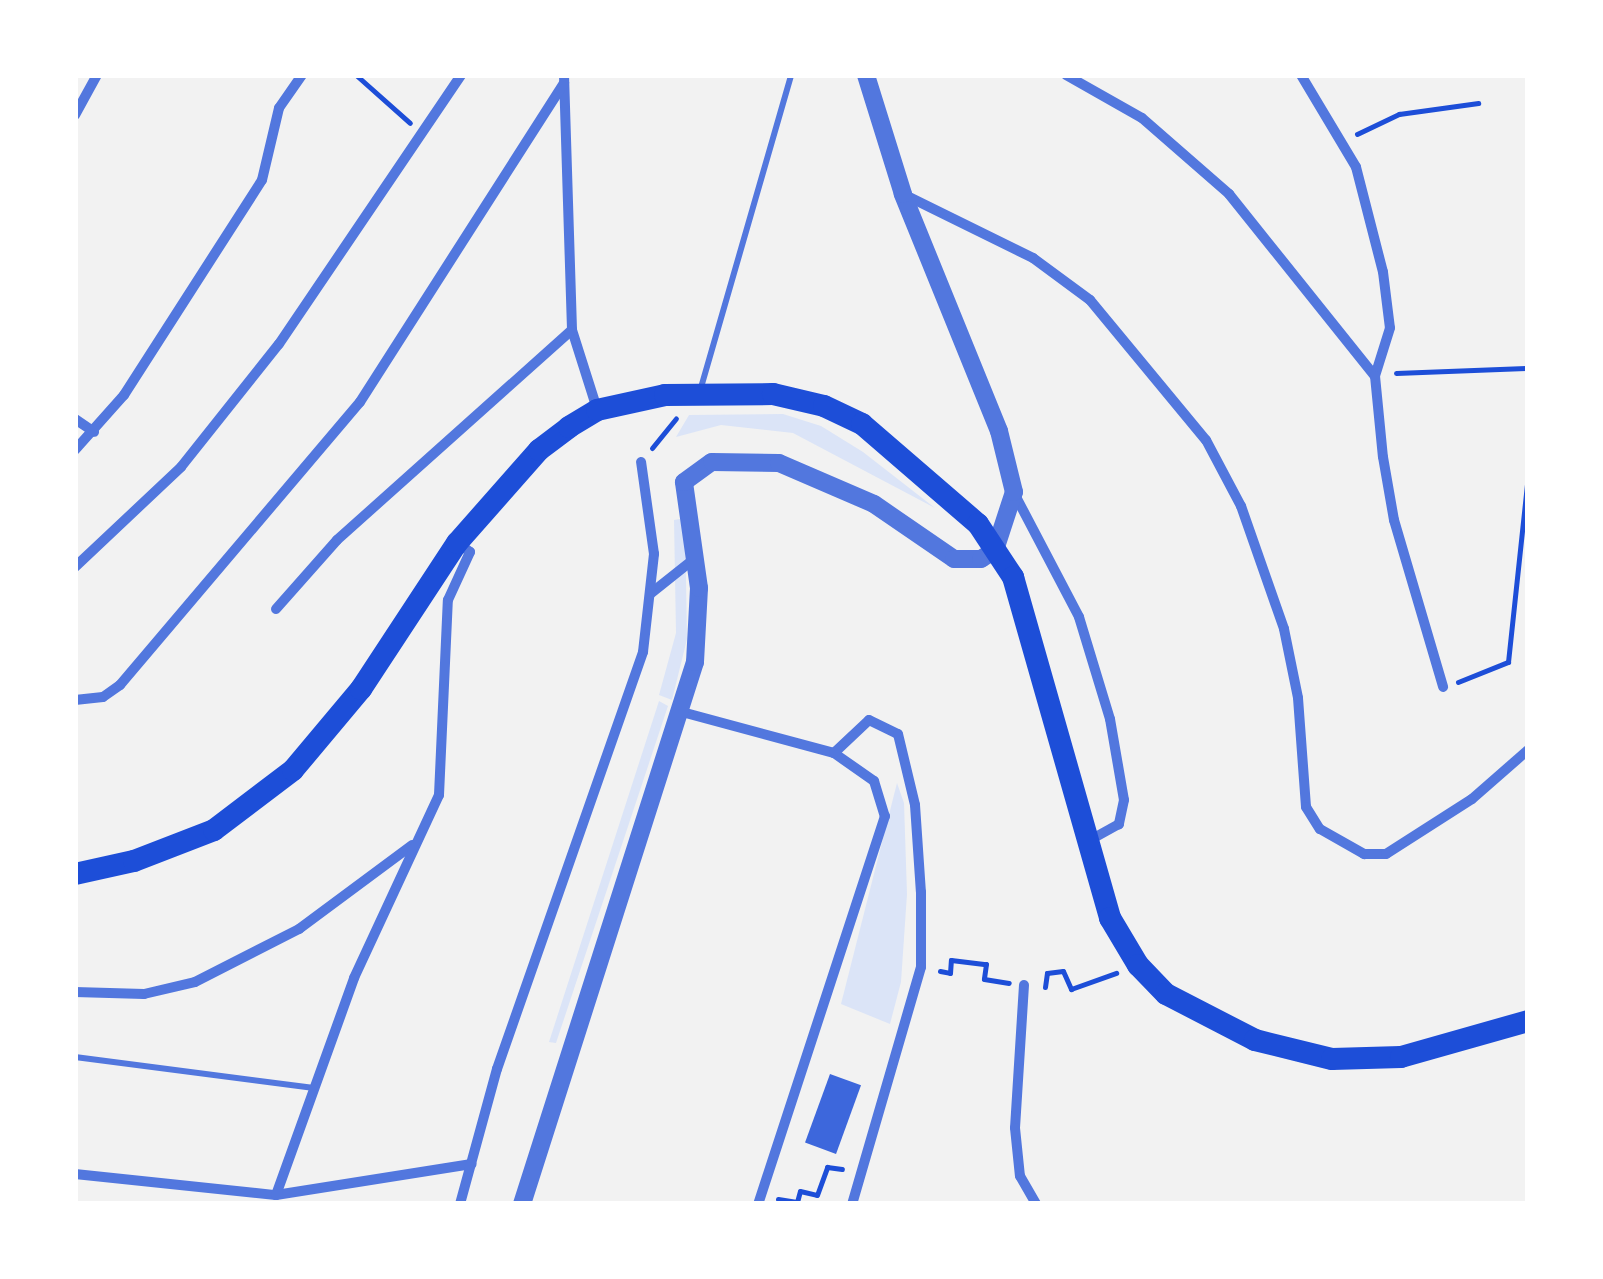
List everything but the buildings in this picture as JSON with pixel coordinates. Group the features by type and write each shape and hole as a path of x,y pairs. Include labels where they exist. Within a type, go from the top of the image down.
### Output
{"highway":[{"path":"75,874 134,861 214,830 293,770 361,689 457,543 539,450 597,410 699,392 773,394 824,406 862,424 978,524 1013,576 1084,841 1110,918 1138,965 1166,994 1254,1040 1332,1059 1400,1057 1528,1021"}],"street":[{"path":"75,115 97,75"},
{"path":"75,450 94,432 262,180 279,108 302,75"},
{"path":"75,567 181,467 242,390 461,75"},
{"path":"866,75 903,194 1000,431 1014,492 1079,617 1110,719 1124,800 1119,824 1104,837 1084,841"},
{"path":"1066,75 1142,118 1229,194 1374,376"},
{"path":"1301,75 1308,96 1344,142 1392,307 1374,376 1394,520 1443,687"},
{"path":"564,79 572,330 597,410"},
{"path":"75,700 103,697 120,686 360,402 564,79"},
{"path":"903,194 1033,258 1090,300 1206,440 1241,506 1284,629 1298,698 1306,807 1320,828 1364,854 1386,854 1472,800 1528,750"},
{"path":"276,609 337,540 572,330"},
{"path":"75,419 94,432"},
{"path":"522,1204 695,662 694,559 684,482 712,462 736,459 779,463 874,504 954,559 981,559 995,550 1014,492"},
{"path":"460,1204 525,986 644,652 654,554 641,462"},
{"path":"276,1195 354,978 444,771 448,600 470,552 457,543"},
{"path":"650,594 694,559"},
{"path":"682,712 834,753 874,781 885,816 759,1200"},
{"path":"834,753 869,720 890,726 903,746 916,805 921,968 852,1204"},
{"path":"75,992 144,994 212,974 300,928 416,841"},
{"path":"1024,985 1015,1128 1020,1176 1036,1204"},
{"path":"75,1174 276,1195 472,1164"}],"lane":[{"path":"699,392 791,75"},
{"path":"75,1058 314,1088"}],"path":[{"path":"356,75 422,133"},
{"path":"1344,142 1398,114 1478,103"},
{"path":"1374,376 1528,368"},
{"path":"641,462 699,392"},
{"path":"1443,687 1508,662 1528,476"},
{"path":"921,968 950,973 951,960 986,964 984,978 1045,987 1047,973 1062,970 1070,989 1138,965"},
{"path":"759,1200 796,1202 800,1191 817,1195 827,1167 860,1172"}],"shaded area":[{"path":"783,414 821,426 863,452 935,508 793,433 721,425 676,437 689,415"},
{"path":"685,518 687,639 672,700 659,695 676,633 674,520"},
{"path":"659,701 668,706 556,1043 549,1042"},
{"path":"897,783 904,803 907,894 901,982 890,1024 841,1004"}]}
